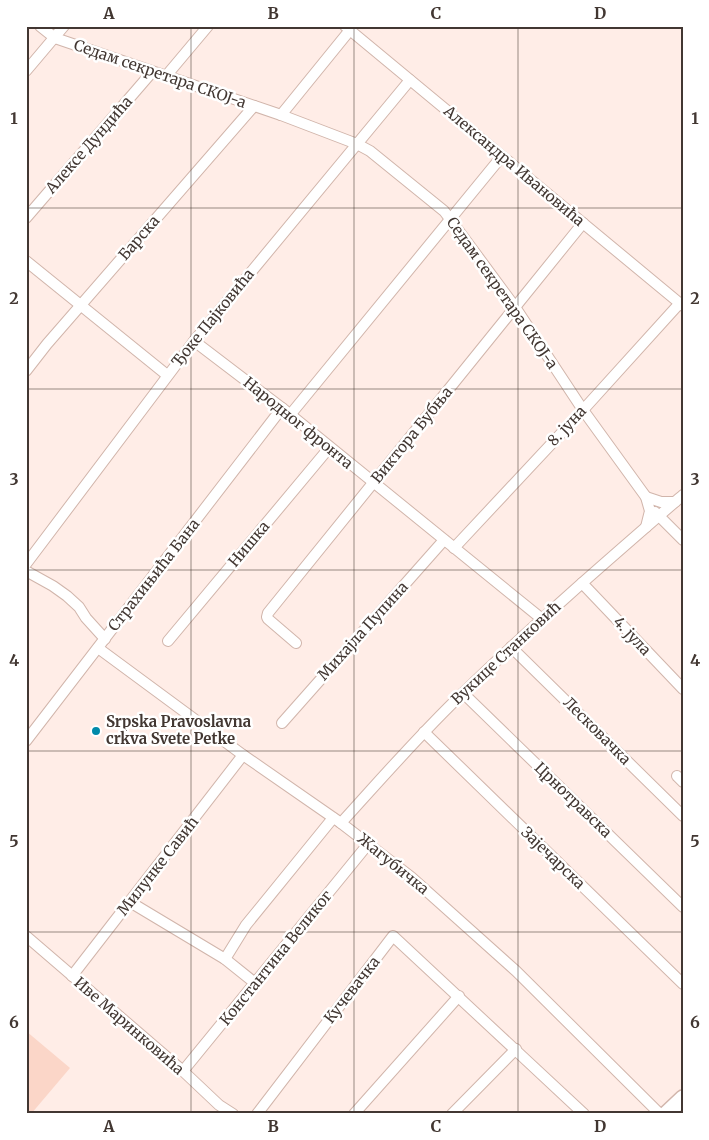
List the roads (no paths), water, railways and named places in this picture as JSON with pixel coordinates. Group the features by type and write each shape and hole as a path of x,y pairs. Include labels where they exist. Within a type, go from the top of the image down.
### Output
{"main road":[{"path":"666,1114 683,1098"}],"street":[{"name":"Седам секретара СКОЈ-а","path":"40,26 54,38 281,115 357,144 370,151 444,211 515,307 583,410 648,502 683,540"},
{"path":"26,71 64,26"},
{"path":"166,76 208,26"},
{"path":"281,115 348,28"},
{"name":"Александра Ивановића","path":"348,28 681,305"},
{"name":"Алексе Дундића","path":"26,218 152,72"},
{"name":"Ђоке Пајковића","path":"26,564 167,375 410,80"},
{"name":"Барска","path":"26,371 47,344 254,106"},
{"path":"290,415 502,156"},
{"name":"Виктора Бубња","path":"296,643 268,619 267,614 583,224"},
{"path":"26,261 167,375"},
{"name":"8. јуна","path":"454,548 681,305"},
{"name":"Народног фронта","path":"194,341 282,408 542,619"},
{"name":"Страхињића Бана","path":"26,742 282,408"},
{"name":"Нишка","path":"168,641 329,448"},
{"path":"646,526 648,502 661,502 681,497"},
{"name":"Вукице Станковић","path":"226,959 246,925 337,820 463,693 582,583 681,497"},
{"name":"Михајла Пупина","path":"282,723 444,540"},
{"path":"26,571 67,596 79,607 104,639"},
{"name":"4. јула","path":"582,583 683,689"},
{"name":"Жагубичка","path":"98,648 243,755 337,820 411,877 516,971 660,1114"},
{"name":"Лесковачка","path":"511,648 683,816"},
{"name":"Црнотравска","path":"463,693 683,907"},
{"name":"Зајечарска","path":"424,732 683,984"},
{"name":"Милунке Савић","path":"72,976 243,755"},
{"name":"Константина Великог","path":"183,1072 368,844"},
{"path":"130,902 226,959 255,983"},
{"name":"Иве Маринковића","path":"26,936 219,1105 233,1114"},
{"name":"Кучевачка","path":"257,1114 393,936 584,1114"},
{"path":"354,1114 459,996"},
{"path":"452,1114 516,1049"}],"place":[{"name":"Srpska Pravoslavna crkva Svete Petke","path":"96,731"}]}
